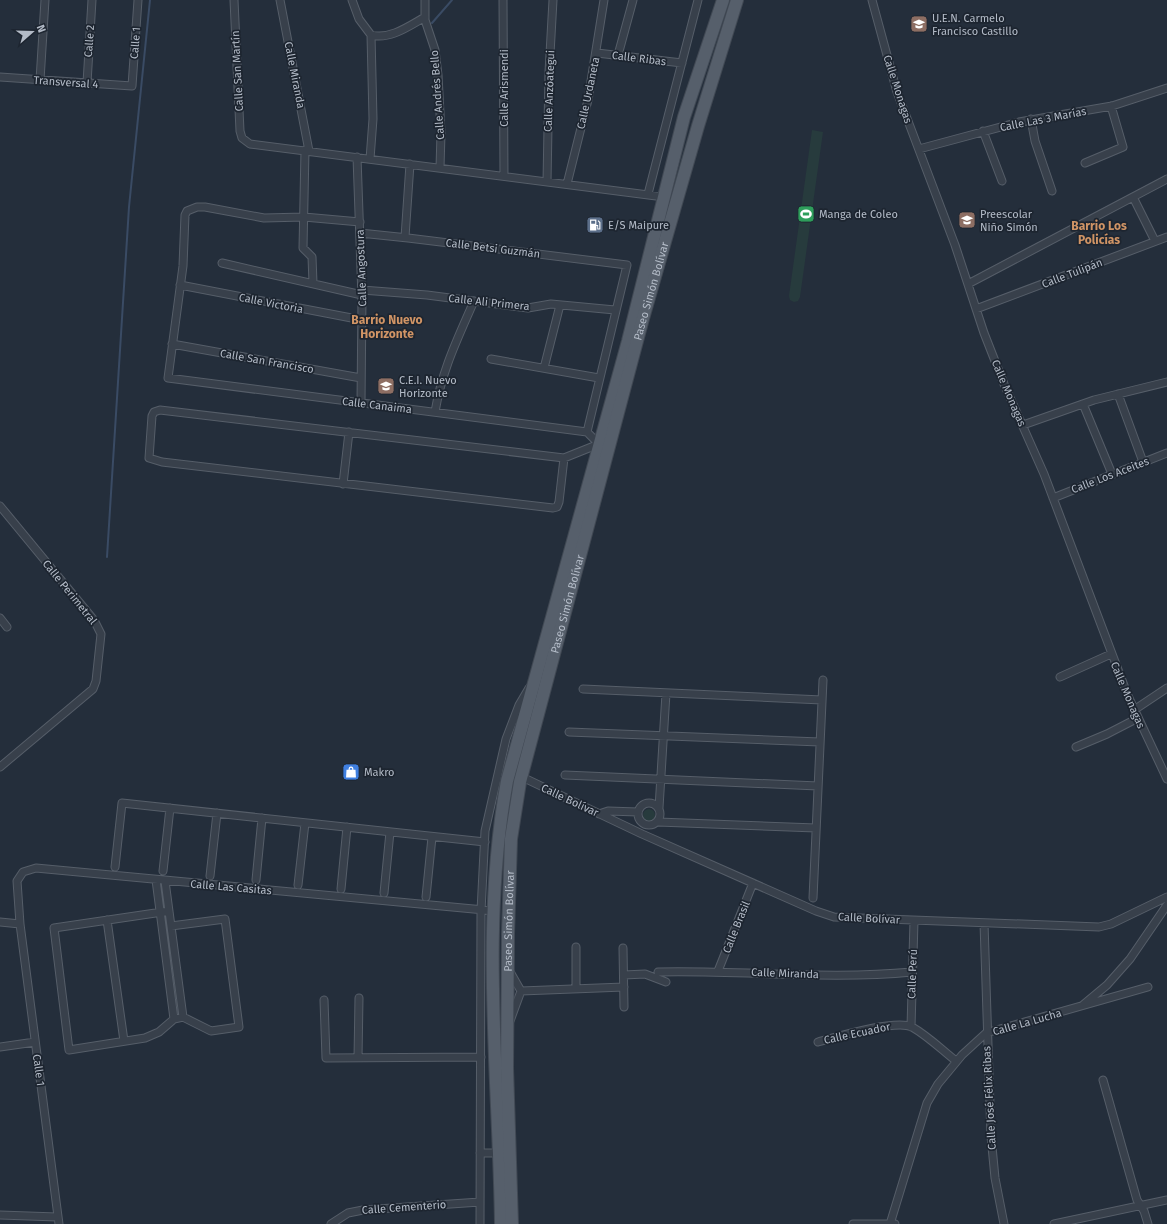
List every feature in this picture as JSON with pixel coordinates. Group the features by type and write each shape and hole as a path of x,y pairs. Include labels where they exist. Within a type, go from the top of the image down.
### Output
{"main road":[{"name":"Paseo Simón Bolívar","path":"512,1224 507,1030 507,967 510,851 514,820 522,778 664,197 686,111 722,0"},
{"name":"Paseo Simón Bolívar","path":"501,1224 492,1000 494,912 498,841 509,772 534,681 673,210 737,0"},
{"path":"509,772 522,778"}],"street":[{"path":"40,80 45,0"},
{"name":"Calle 2","path":"87,83 92,0"},
{"name":"Calle 1","path":"132,86 138,0"},
{"name":"Calle San Martín","path":"234,0 240,132 245,141 250,144 307,150"},
{"name":"Calle Miranda","path":"280,0 301,103 307,150 303,248 312,257 313,283"},
{"path":"352,0 359,19 372,35 373,119 370,159"},
{"name":"Calle Andrés Bello","path":"424,0 425,17 435,50 441,118 440,168"},
{"name":"Calle Arismendi","path":"503,0 504,176"},
{"name":"Calle Anzóategui","path":"547,182 549,72 553,0"},
{"name":"Calle Urdaneta","path":"566,184 588,100 597,53 604,0"},
{"path":"618,55 633,0"},
{"path":"648,194 698,0"},
{"name":"Calle Monagas","path":"872,0 891,73 1004,384 1023,425 1053,498 1111,654 1134,710 1167,779"},
{"path":"372,35 389,35 425,17"},
{"name":"Calle Ribas","path":"597,53 682,63"},
{"name":"Transversal 4","path":"0,77 132,86"},
{"name":"Calle Las 3 Marías","path":"919,150 983,131 1031,119 1111,106 1167,88"},
{"path":"1086,163 1123,147 1111,106"},
{"path":"1031,119 1035,141 1052,191"},
{"path":"983,131 1002,181"},
{"path":"307,150 664,197"},
{"name":"Calle Angostura","path":"357,157 362,292 361,403"},
{"path":"405,238 410,164"},
{"path":"968,284 1167,179"},
{"path":"1133,197 1155,242"},
{"path":"172,344 184,256 185,215 190,209 205,207 264,218 304,217 360,222"},
{"name":"Calle Betsi Guzmán","path":"360,234 405,238 627,266 615,310"},
{"name":"Calle Tulipán","path":"976,309 1167,237"},
{"name":"Calle Ali Primera","path":"222,263 362,292 474,301 528,308 546,304 615,310"},
{"name":"Calle Victoria","path":"180,285 362,320"},
{"path":"435,412 442,375 474,301"},
{"path":"544,368 560,305"},
{"path":"604,446 587,432 615,310"},
{"name":"Calle San Francisco","path":"172,344 361,378"},
{"name":"Calle Canaima","path":"172,344 168,378 587,432"},
{"path":"491,359 599,378"},
{"path":"1023,425 1083,404 1167,382"},
{"path":"1118,394 1143,462"},
{"path":"1083,404 1112,474"},
{"path":"564,458 559,502 557,507 553,508 154,461 149,458 148,453 152,416 154,412 160,410 564,458 604,446"},
{"path":"343,484 349,432"},
{"name":"Calle Los Aceites","path":"1053,498 1167,453"},
{"name":"Calle Perimetral","path":"0,767 95,687 101,637 94,620 1,510"},
{"path":"0,618 7,627"},
{"path":"1060,677 1111,654"},
{"path":"813,898 823,680"},
{"name":"Paseo Simón Bolívar","path":"480,1224 481,910 485,831 494,786 506,739 522,698 534,681"},
{"path":"1134,710 1167,688"},
{"path":"582,689 822,700"},
{"path":"658,822 660,817 659,808 666,693"},
{"path":"1076,747 1107,734 1138,718"},
{"path":"569,732 820,742"},
{"path":"565,775 818,786"},
{"name":"Calle Bolívar","path":"522,778 826,915 843,918 1099,927 1111,924 1167,897"},
{"path":"659,808 652,802 646,802 641,806 638,812 640,819 644,824 652,825 658,822 816,828"},
{"path":"115,867 122,803 485,842"},
{"path":"163,871 170,808"},
{"path":"600,814 608,811 638,812"},
{"path":"210,876 217,813"},
{"path":"256,880 262,818"},
{"path":"298,885 305,823"},
{"path":"341,889 347,827"},
{"path":"384,893 390,832"},
{"path":"426,897 432,837"},
{"name":"Calle Las Casitas","path":"20,924 18,878 22,872 36,868 494,912"},
{"path":"156,880 174,1019"},
{"path":"165,881 183,1017"},
{"name":"Calle Brasil","path":"718,971 753,883"},
{"name":"Calle La Lucha","path":"890,1224 927,1104 938,1084 956,1061 986,1033 1082,1006 1107,985 1130,959 1167,905"},
{"path":"169,911 54,928 69,1050 154,1035 174,1019 183,1017 211,1031 239,1028 225,919 171,926"},
{"path":"107,920 124,1041"},
{"name":"Calle Perú","path":"911,1027 914,921"},
{"path":"0,922 20,924"},
{"name":"Calle José Félix Ribas","path":"984,923 986,1033 992,1160 1004,1224"},
{"name":"Calle 1","path":"20,924 58,1220"},
{"path":"576,947 576,989"},
{"path":"623,948 624,1007"},
{"path":"507,967 521,991"},
{"name":"Calle Miranda","path":"658,972 718,971 841,976 912,972"},
{"path":"624,976 645,974 666,982"},
{"path":"521,991 624,987"},
{"path":"1082,1006 1148,987"},
{"path":"507,1030 521,991"},
{"path":"358,1058 359,998"},
{"path":"324,1000 326,1058 481,1057"},
{"name":"Calle Ecuador","path":"818,1042 880,1027 898,1025 911,1027"},
{"path":"911,1027 956,1061"},
{"path":"0,1047 35,1042"},
{"path":"1103,1080 1137,1200 1148,1224"},
{"path":"480,1153 498,1153"},
{"path":"1054,1224 1167,1200"},
{"name":"Calle Cementerio","path":"331,1224 348,1213 363,1210 480,1202"},
{"path":"0,1207 0,1215 58,1220"},
{"path":"853,1224 895,1224"}],"green space":[{"name":"Manga de Coleo","path":"812,130 823,132 800,297 798,301 794,302 790,300 789,296"},
{"path":"647,809 651,809 655,815 651,821 647,821 643,817 643,813"}],"waterway":[{"path":"107,557 129,207 150,0"},
{"path":"432,23 452,0"}],"place":[{"name":"U.E.N. Carmelo Francisco Castillo","path":"919,24"},
{"name":"Manga de Coleo","path":"806,214"},
{"name":"Preescolar Niño Simón","path":"967,220"},
{"name":"E/S Maipure","path":"595,225"},
{"name":"C.E.I. Nuevo Horizonte","path":"386,386"},
{"name":"Makro","path":"351,772"}],"district":[{"name":"Barrio Los Policías","path":"1099,233"},
{"name":"Barrio Nuevo Horizonte","path":"387,327"}]}
